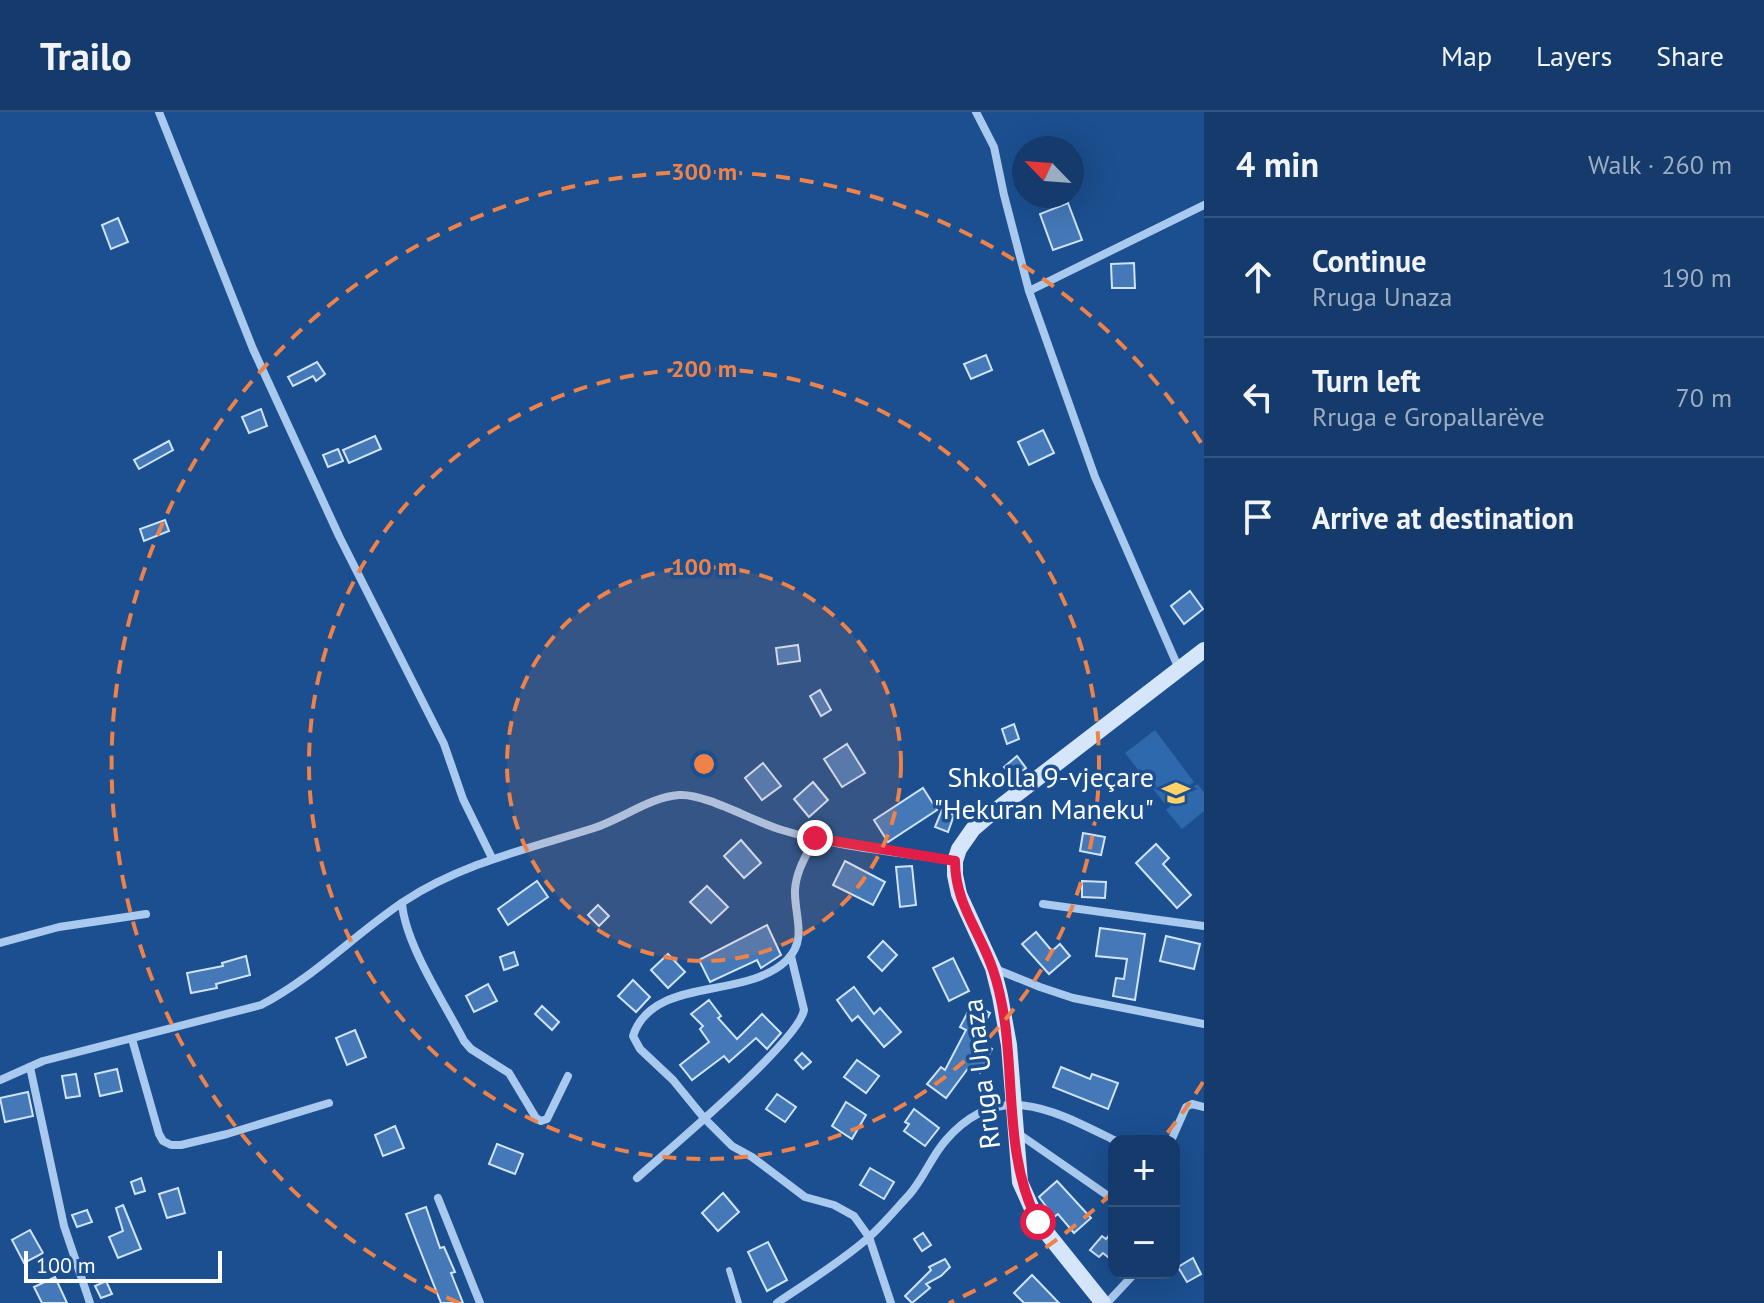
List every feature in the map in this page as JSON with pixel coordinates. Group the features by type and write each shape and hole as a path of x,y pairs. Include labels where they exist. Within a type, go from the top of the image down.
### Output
{"main road":[{"path":"955,861 965,839 987,817 1204,650"},
{"name":"Rruga Unaza","path":"955,861 959,894 970,924 993,968 1009,1045 1018,1171 1027,1202 1050,1240 1105,1303"}],"street":[{"path":"159,112 253,349 339,536 444,744 463,799 492,858"},
{"path":"976,112 994,147 1029,291 1095,477 1179,669"},
{"path":"1029,291 1204,205"},
{"path":"0,1080 43,1061 261,1005 287,991 402,903 437,882 492,858 594,828 658,800 679,795 696,796 775,828 815,838 955,861"},
{"path":"815,838 798,875 795,890 800,931 791,956 784,963 751,980 667,999 637,1025 633,1036 636,1044 732,1146 752,1157 805,1197 834,1205 854,1216 869,1237 891,1303"},
{"path":"402,903 407,927 418,953 464,1041 471,1049 509,1073 536,1118 541,1121 547,1119 568,1076"},
{"path":"1043,904 1204,926"},
{"path":"0,943 59,927 146,914"},
{"path":"637,1178 760,1066 803,1019 804,1010 791,956"},
{"path":"993,968 1073,998 1204,1024"},
{"path":"132,1039 159,1134 163,1141 171,1145 227,1134 329,1103"},
{"path":"30,1067 64,1226 90,1303"},
{"path":"777,1303 869,1237 912,1191 935,1154 959,1126 987,1107 1013,1104 1067,1118 1108,1137"},
{"path":"1174,1135 1186,1107 1192,1104 1204,1107"},
{"path":"1015,1131 1108,1196"},
{"path":"438,1198 480,1303"},
{"path":"1105,1303 1129,1279"}],"lane":[{"path":"729,1270 739,1303"}],"shaded area":[{"path":"1155,730 1194,782 1165,804 1125,753"},
{"path":"1197,784 1204,792 1204,811 1182,829 1166,810"}],"building":[{"path":"1055,208 1070,208 1082,240 1053,250 1040,214"},
{"path":"118,218 128,242 111,249 102,225"},
{"path":"1134,263 1135,288 1112,288 1111,264"},
{"path":"986,355 992,370 971,379 964,364"},
{"path":"317,362 325,374 316,381 313,376 293,386 288,377"},
{"path":"261,409 267,426 249,433 242,417"},
{"path":"1043,430 1054,453 1029,465 1018,442"},
{"path":"375,436 381,449 349,463 343,450"},
{"path":"169,441 173,450 139,469 134,460"},
{"path":"338,449 343,461 328,467 323,455"},
{"path":"165,520 169,531 144,541 140,529"},
{"path":"1190,591 1203,609 1184,624 1171,606"},
{"path":"798,645 800,661 778,664 776,648"},
{"path":"820,690 831,710 821,716 810,696"},
{"path":"1014,724 1019,739 1007,744 1002,729"},
{"path":"847,744 865,773 842,787 824,759"},
{"path":"1017,756 1026,768 1014,778 1004,767"},
{"path":"763,763 781,786 762,800 745,778"},
{"path":"813,782 828,800 809,817 794,799"},
{"path":"923,788 937,810 888,842 874,820"},
{"path":"942,810 954,815 948,832 935,827"},
{"path":"1083,833 1105,837 1101,855 1080,851"},
{"path":"741,840 761,863 744,878 724,856"},
{"path":"1156,844 1169,858 1163,864 1191,895 1177,908 1136,863"},
{"path":"845,861 885,882 873,905 833,885"},
{"path":"912,866 916,905 900,907 896,867"},
{"path":"537,881 548,897 508,925 498,909"},
{"path":"1082,881 1106,882 1105,898 1082,897"},
{"path":"707,886 728,907 711,923 690,902"},
{"path":"598,905 609,916 599,926 588,915"},
{"path":"767,925 781,955 761,968 757,960 710,982 699,960"},
{"path":"1100,928 1145,934 1135,1000 1113,996 1116,978 1124,979 1127,959 1096,956"},
{"path":"1036,932 1052,951 1060,944 1070,956 1049,974 1022,944"},
{"path":"1166,936 1200,944 1194,969 1160,961"},
{"path":"883,941 897,955 882,971 868,957"},
{"path":"514,952 518,965 504,970 500,957"},
{"path":"668,954 685,972 668,988 651,970"},
{"path":"246,956 250,975 216,984 217,988 191,993 187,973 223,966 222,963"},
{"path":"953,958 969,991 949,1001 933,968"},
{"path":"633,980 650,997 636,1012 618,996"},
{"path":"488,984 497,1001 474,1012 466,996"},
{"path":"854,987 874,1014 880,1008 901,1032 884,1047 858,1016 852,1021 837,1000"},
{"path":"709,1000 721,1016 718,1018 737,1039 762,1014 781,1033 767,1049 756,1038 729,1062 724,1056 692,1080 680,1065 709,1042 700,1029 703,1026 691,1014"},
{"path":"972,1004 990,1013 976,1040 992,1049 980,1073 969,1067 946,1098 927,1084 941,1067 945,1070 966,1030 960,1027"},
{"path":"542,1006 559,1022 552,1030 535,1014"},
{"path":"355,1030 366,1057 347,1065 336,1038"},
{"path":"802,1053 811,1062 803,1069 795,1060"},
{"path":"857,1060 879,1076 866,1093 844,1077"},
{"path":"1061,1067 1090,1079 1092,1074 1118,1083 1108,1109 1053,1087"},
{"path":"117,1069 122,1091 100,1096 95,1074"},
{"path":"76,1074 80,1096 66,1098 62,1076"},
{"path":"28,1092 33,1116 5,1122 0,1098"},
{"path":"777,1094 796,1107 785,1122 766,1109"},
{"path":"846,1102 866,1115 852,1139 832,1126"},
{"path":"914,1109 939,1128 925,1146 904,1131 909,1124 905,1122"},
{"path":"395,1126 404,1148 383,1156 375,1135"},
{"path":"497,1144 523,1154 515,1174 489,1164"},
{"path":"870,1168 894,1182 884,1199 860,1185"},
{"path":"141,1178 145,1191 135,1194 131,1182"},
{"path":"1057,1181 1091,1218 1074,1233 1058,1214 1054,1217 1039,1197"},
{"path":"178,1188 185,1213 167,1218 159,1194"},
{"path":"723,1193 739,1212 718,1231 702,1213"},
{"path":"123,1205 141,1249 118,1258 109,1237 123,1231 116,1208"},
{"path":"426,1207 440,1248 444,1247 455,1272 451,1273 463,1303 441,1303 416,1240 406,1214"},
{"path":"87,1210 92,1222 77,1227 72,1215"},
{"path":"30,1230 43,1253 24,1263 12,1240"},
{"path":"923,1233 931,1245 922,1251 914,1239"},
{"path":"1102,1236 1106,1239 1108,1236 1108,1257 1103,1253 1099,1257 1090,1250"},
{"path":"768,1242 787,1280 767,1291 748,1252"},
{"path":"1193,1258 1201,1274 1187,1282 1180,1266"},
{"path":"945,1259 950,1267 926,1284 930,1288 912,1303 905,1296 931,1270 929,1267"},
{"path":"1032,1275 1059,1303 1024,1303 1014,1293"},
{"path":"55,1277 67,1303 42,1303 34,1287"},
{"path":"106,1281 112,1294 101,1298 95,1286"}],"place":[{"name":"Shkolla 9-vjeçare \"Hekuran Maneku\"","path":"1176,793"}],"route":[{"path":"815,838 955,861 959,894 970,924 993,968 1000,996 1009,1045 1020,1182 1038,1222"}]}
